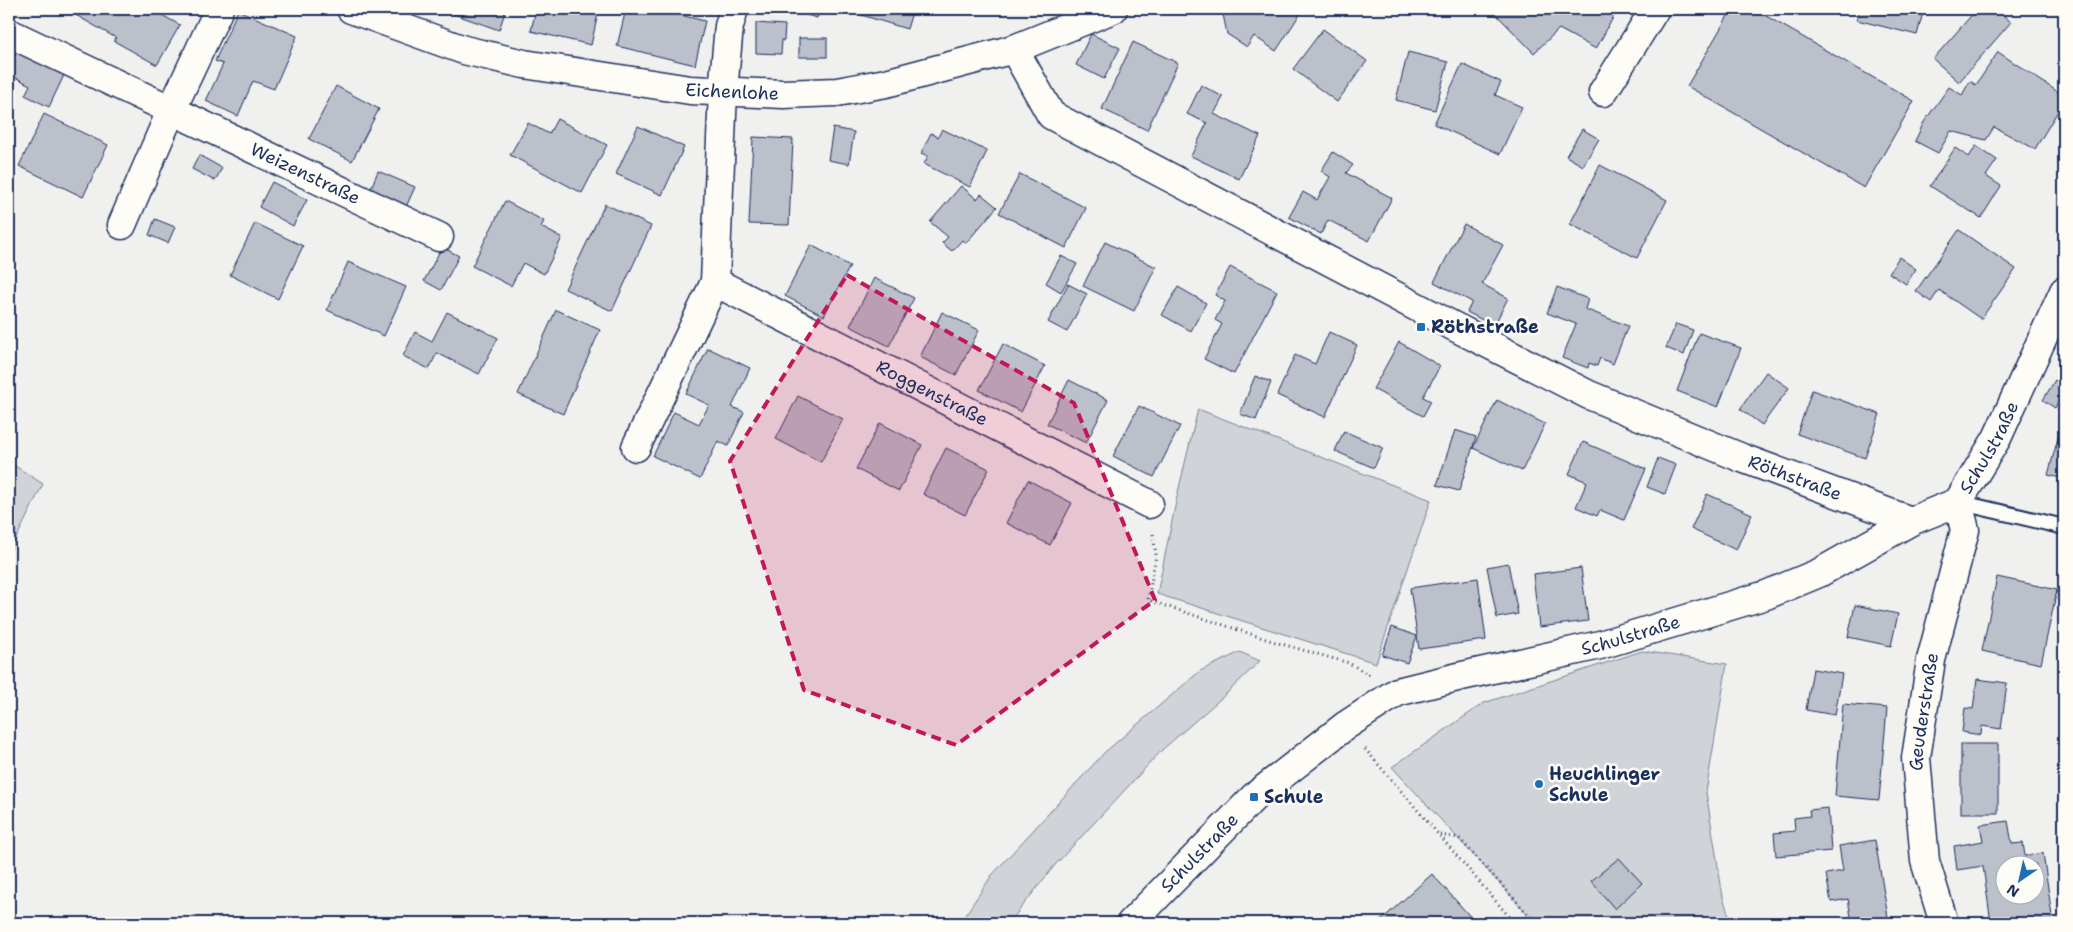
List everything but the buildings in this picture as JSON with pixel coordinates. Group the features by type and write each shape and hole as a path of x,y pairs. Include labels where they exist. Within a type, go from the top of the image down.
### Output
{"street":[{"path":"122,225 219,9"},
{"name":"Eichenlohe","path":"351,9 464,50 524,64 690,90 783,94 837,92 886,83 1014,49 1113,9"},
{"path":"636,447 715,282 723,91 729,26 734,9"},
{"path":"1603,92 1655,9"},
{"name":"Weizenstraße","path":"9,33 439,236"},
{"name":"Röthstraße","path":"1014,49 1051,115 1455,327 1589,395 1742,458 1911,521"},
{"name":"Roggenstraße","path":"715,282 1149,504"},
{"name":"Schulstraße","path":"1131,923 1254,797 1345,726 1397,692 1600,645 1766,596 1819,573 1911,521 1958,502 1997,438 2064,291"},
{"name":"Geuderstraße","path":"1944,923 1925,861 1916,758 1931,660 1965,530 1958,502"}],"lane":[{"path":"1958,502 2064,527"}],"path":[{"path":"1149,504 1156,555 1148,600 1278,643 1349,663 1397,692"},
{"path":"1345,726 1512,922"},
{"path":"1440,835 1459,838 1536,923"}],"highlighted area":[{"path":"847,275 1074,403 1155,600 956,745 804,690 730,461"}],"shaded area":[{"path":"1198,409 1431,500 1376,663 1157,594 1178,492"},
{"path":"9,462 43,484 9,553"},
{"name":"Heuchlinger Schule","path":"1642,651 1727,664 1706,792 1723,897 1731,923 1529,923 1526,912 1392,767 1484,703"},
{"path":"1240,652 1260,661 1226,694 1163,749 1055,865 1009,923 960,923 992,875 1105,752 1200,671"}],"place":[{"name":"Röthstraße","path":"1421,327"},
{"name":"Heuchlinger Schule","path":"1539,784"},
{"name":"Schule","path":"1254,797"}]}
